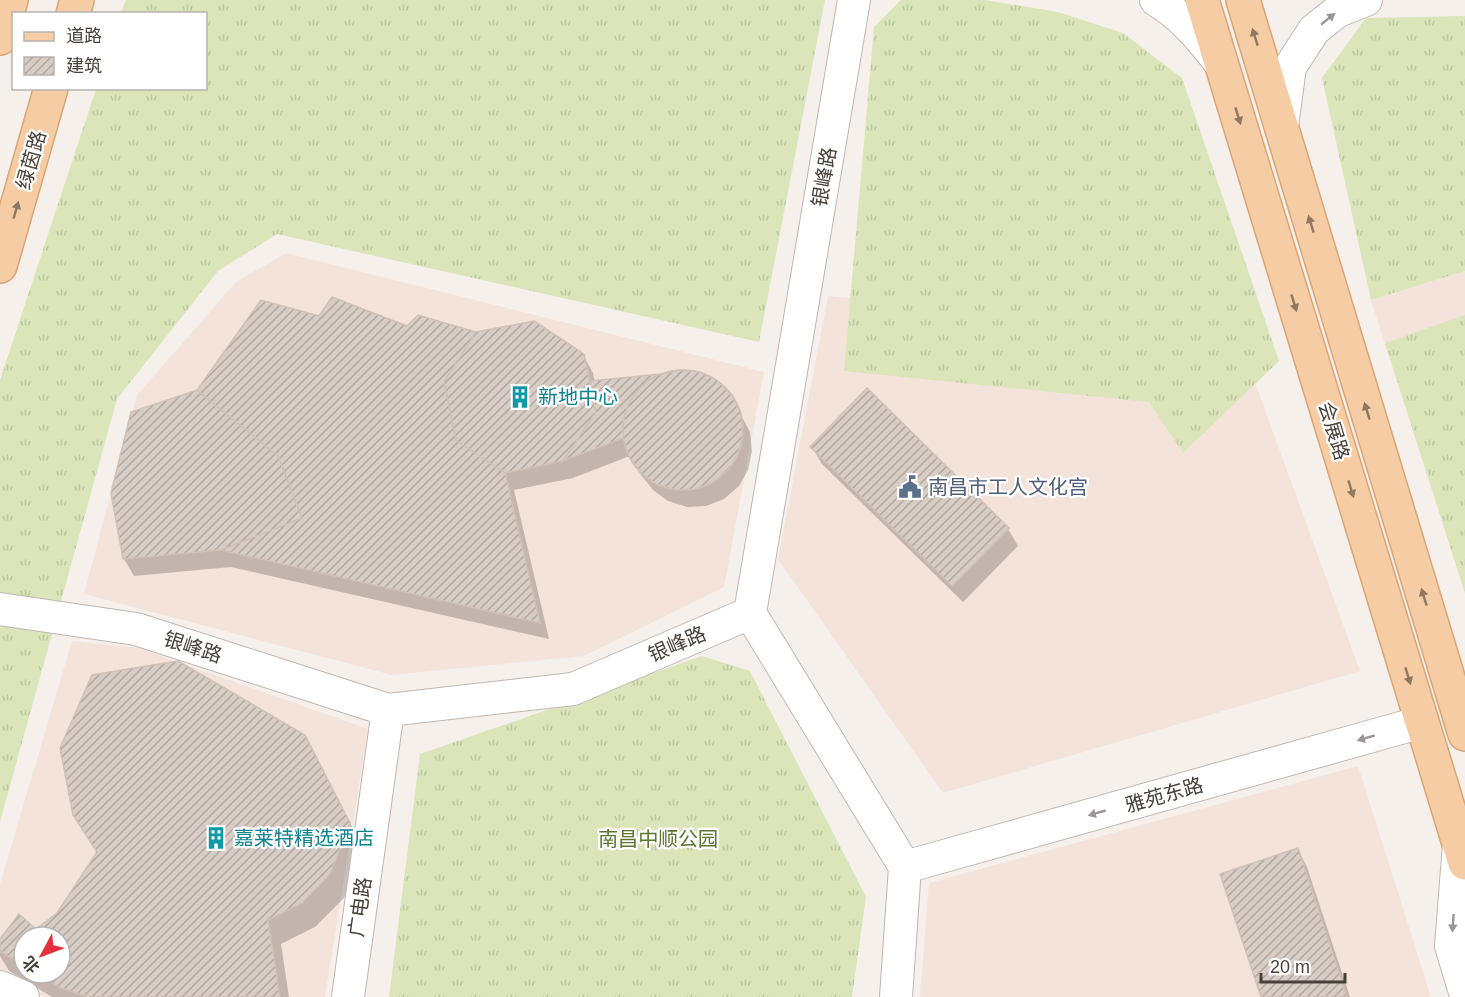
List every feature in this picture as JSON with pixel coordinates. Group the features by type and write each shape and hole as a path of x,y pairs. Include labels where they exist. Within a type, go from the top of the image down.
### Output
{"main road":[{"path":"0,38 11,0"},
{"name":"会展路","path":"1202,0 1462,853"},
{"name":"会展路","path":"1243,0 1465,734"},
{"name":"绿茵路","path":"0,266 50,90"}],"street":[{"name":"银峰路","path":"0,609 136,628 387,710 573,689 750,613 854,0"},
{"path":"1156,0 1170,8 1199,35 1222,66"},
{"path":"1281,126 1290,67 1314,30 1338,11 1366,0"},
{"path":"750,613 905,867 896,997"},
{"name":"广电路","path":"348,997 387,710"},
{"name":"雅苑东路","path":"905,867 1422,723"},
{"path":"1462,853 1451,946 1465,992"},
{"path":"0,987 23,997"}],"shaded area":[{"path":"286,253 764,372 724,587 584,656 392,675 84,594 137,395 236,282"},
{"path":"1465,271 1465,593 1371,300"},
{"path":"828,296 1237,333 1360,671 943,793 778,559"},
{"name":"嘉莱特精选酒店","path":"72,641 138,648 368,729 325,997 45,997 17,985 72,985 72,925 12,925 12,983 0,978 0,884"},
{"path":"1358,766 1431,997 920,997 929,883"}],"green space":[{"path":"126,0 825,0 759,342 277,234 218,271 117,399 0,822 0,380 96,90 207,90 207,12 121,12"},
{"path":"901,0 985,0 1058,12 1123,33 1182,78 1279,361 1183,453 1149,402 844,371 874,27"},
{"path":"1465,16 1465,271 1371,300 1322,78 1366,18"},
{"path":"1465,315 1465,593 1385,343"},
{"name":"南昌中顺公园","path":"702,656 750,671 866,897 852,997 389,997 420,754"}],"building":[{"path":"332,297 407,326 418,315 476,332 534,321 584,354 590,381 680,370 700,372 718,381 732,395 741,413 743,433 739,452 729,469 714,482 696,489 676,490 657,484 641,473 629,457 623,438 563,461 505,473 540,623 221,550 302,518 278,456 197,390 261,300 319,316"},
{"name":"新地中心","path":"534,321 584,354 596,412 563,461 505,473 456,440 444,382 476,332"},
{"path":"683,370 706,375 725,388 738,407 743,430 738,453 725,472 706,485 683,490 660,485 641,472 628,453 623,430 628,407 641,388 660,375"},
{"name":"南昌市工人文化宫","path":"867,388 1009,528 952,586 810,447"},
{"path":"197,390 278,456 302,518 221,550 123,559 111,493 131,412"},
{"name":"嘉莱特精选酒店","path":"178,661 305,735 350,823 330,874 302,903 268,920 280,997 88,997 56,985 72,985 72,925 41,925 57,913 97,852 73,815 60,748 92,675"},
{"path":"1298,848 1347,997 1261,997 1220,874"},
{"name":"嘉莱特精选酒店","path":"19,914 31,925 12,925 12,958 0,951 0,939"}],"place":[{"name":"新地中心","path":"520,397"},
{"name":"南昌市工人文化宫","path":"910,487"},
{"name":"嘉莱特精选酒店","path":"216,838"}]}
